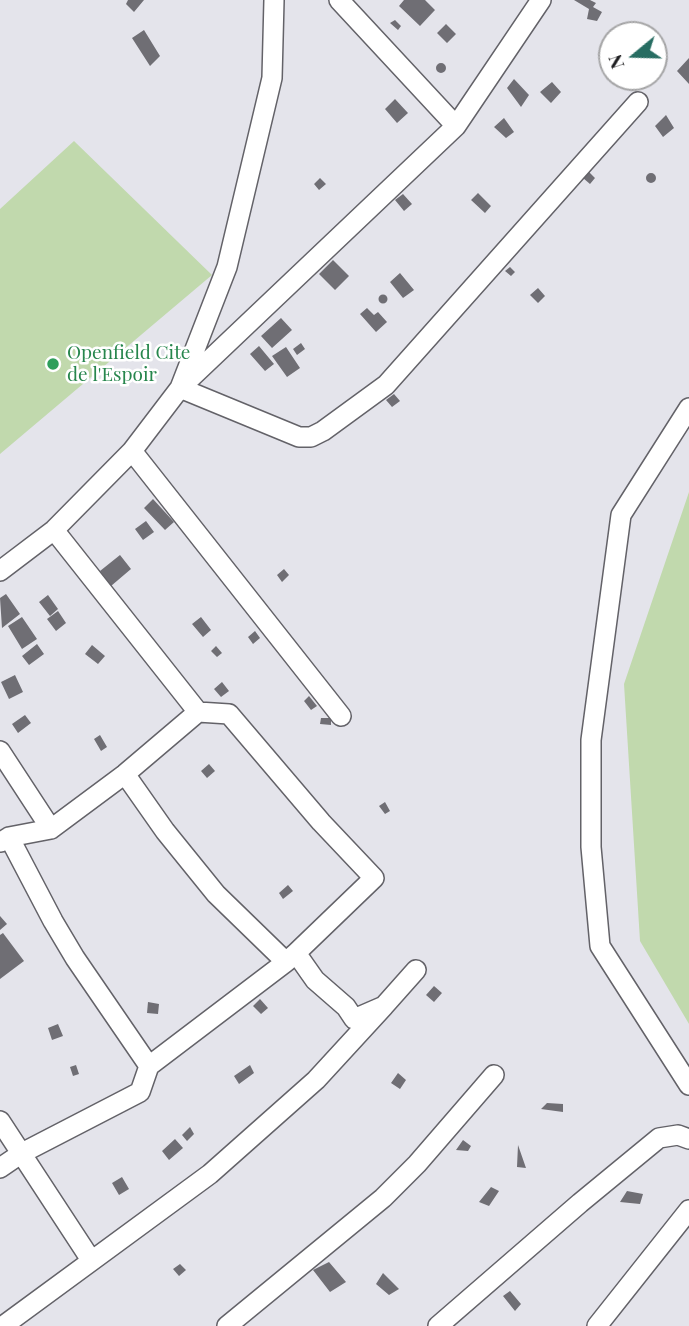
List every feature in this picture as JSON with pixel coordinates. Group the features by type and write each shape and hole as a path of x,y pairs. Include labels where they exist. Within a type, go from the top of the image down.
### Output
{"street":[{"path":"180,388 227,267 272,78 274,0"},
{"path":"339,0 456,126"},
{"path":"0,571 54,530 132,450 180,388 456,126 541,0"},
{"path":"180,388 299,437 311,437 323,431 386,385 638,102"},
{"path":"689,408 621,515 591,740 591,767 592,846 600,946 689,1085"},
{"path":"132,450 341,716"},
{"path":"54,530 198,712"},
{"path":"0,1168 22,1153 140,1092 149,1066 291,957 374,878 321,822 229,714 198,712 125,774 51,829 5,840 75,958 149,1066"},
{"path":"0,751 51,829"},
{"path":"125,774 165,831 216,894 291,957 346,1007 354,1018 384,1006"},
{"path":"3,1326 210,1174 316,1080 416,971"},
{"path":"227,1326 383,1198 417,1164 494,1075"},
{"path":"0,1121 91,1260"},
{"path":"438,1326 659,1138 678,1135 689,1139"},
{"path":"597,1326 689,1210"}],"green space":[{"name":"Openfield Cite de l'Espoir","path":"74,141 212,275 0,454 0,209"},
{"path":"689,492 689,1024 640,941 624,684"}],"building":[{"path":"128,0 144,0 134,12 126,4"},
{"path":"404,0 425,0 435,10 420,26 399,6"},
{"path":"574,0 590,0 596,3 593,7 602,12 597,21 587,19 589,9"},
{"path":"395,20 401,26 398,30 390,23"},
{"path":"446,24 456,34 447,43 437,33"},
{"path":"144,30 160,56 150,66 132,38"},
{"path":"689,58 689,84 677,71"},
{"path":"441,63 445,64 445,72 441,73 437,72 436,68 437,64"},
{"path":"514,79 529,95 521,107 507,88"},
{"path":"552,82 561,92 551,103 540,92"},
{"path":"395,99 408,113 397,123 385,109"},
{"path":"666,115 674,128 663,137 655,126"},
{"path":"504,118 514,132 506,138 494,127"},
{"path":"589,172 595,178 590,184 583,178"},
{"path":"651,173 655,174 655,182 651,183 647,182 646,178 647,174"},
{"path":"320,178 326,184 319,190 314,184"},
{"path":"478,193 491,206 485,213 471,200"},
{"path":"403,194 412,204 404,211 395,200"},
{"path":"333,260 349,276 335,290 319,274"},
{"path":"510,267 515,272 511,276 505,271"},
{"path":"400,273 414,290 403,298 390,282"},
{"path":"538,288 545,296 538,303 530,295"},
{"path":"383,294 388,299 383,304 378,299"},
{"path":"367,308 374,315 378,312 387,322 376,332 360,314"},
{"path":"281,318 292,330 272,348 261,336"},
{"path":"301,343 305,349 297,355 293,349"},
{"path":"259,346 274,364 265,371 250,354"},
{"path":"286,347 300,368 287,377 272,356"},
{"path":"394,394 400,401 392,407 386,400"},
{"path":"153,499 174,522 165,530 144,508"},
{"path":"146,521 154,532 143,540 135,529"},
{"path":"120,555 131,569 111,586 100,571"},
{"path":"284,569 289,575 282,582 277,575"},
{"path":"6,594 20,614 2,628 0,598"},
{"path":"48,595 58,609 50,616 39,602"},
{"path":"58,611 66,623 56,631 47,619"},
{"path":"22,617 37,639 22,649 8,626"},
{"path":"201,617 211,630 203,637 192,624"},
{"path":"255,631 260,638 253,644 248,637"},
{"path":"37,644 44,654 29,665 22,656"},
{"path":"92,645 105,656 98,664 85,654"},
{"path":"216,646 222,653 217,657 211,651"},
{"path":"15,675 23,692 9,699 1,682"},
{"path":"222,682 229,691 221,697 214,689"},
{"path":"309,696 317,706 311,710 304,701"},
{"path":"25,715 31,723 18,733 12,724"},
{"path":"321,718 331,718 331,725 320,724"},
{"path":"100,735 107,747 101,751 94,739"},
{"path":"209,764 215,771 207,778 201,771"},
{"path":"385,802 390,811 385,814 379,806"},
{"path":"288,885 293,891 283,899 279,893"},
{"path":"0,916 7,924 0,930"},
{"path":"3,933 24,961 0,979 0,935"},
{"path":"434,986 442,993 434,1002 426,995"},
{"path":"260,999 268,1008 261,1014 253,1006"},
{"path":"148,1002 159,1004 158,1014 147,1013"},
{"path":"58,1024 63,1036 52,1040 48,1028"},
{"path":"76,1065 79,1074 73,1076 70,1067"},
{"path":"250,1065 254,1073 239,1084 234,1076"},
{"path":"398,1073 406,1080 400,1089 391,1083"},
{"path":"547,1103 563,1104 563,1112 541,1109"},
{"path":"190,1127 194,1134 187,1141 182,1135"},
{"path":"175,1139 183,1148 169,1160 162,1151"},
{"path":"463,1140 471,1146 468,1151 456,1150"},
{"path":"518,1145 526,1168 517,1167"},
{"path":"122,1177 129,1189 119,1195 112,1183"},
{"path":"491,1187 499,1191 489,1206 479,1202"},
{"path":"627,1191 643,1194 640,1204 620,1202"},
{"path":"329,1262 346,1282 330,1292 313,1270"},
{"path":"180,1264 186,1270 179,1276 173,1269"},
{"path":"383,1273 399,1289 389,1295 376,1284"},
{"path":"510,1291 521,1304 515,1311 503,1296"}],"place":[{"name":"Openfield Cite de l'Espoir","path":"53,364"}]}
